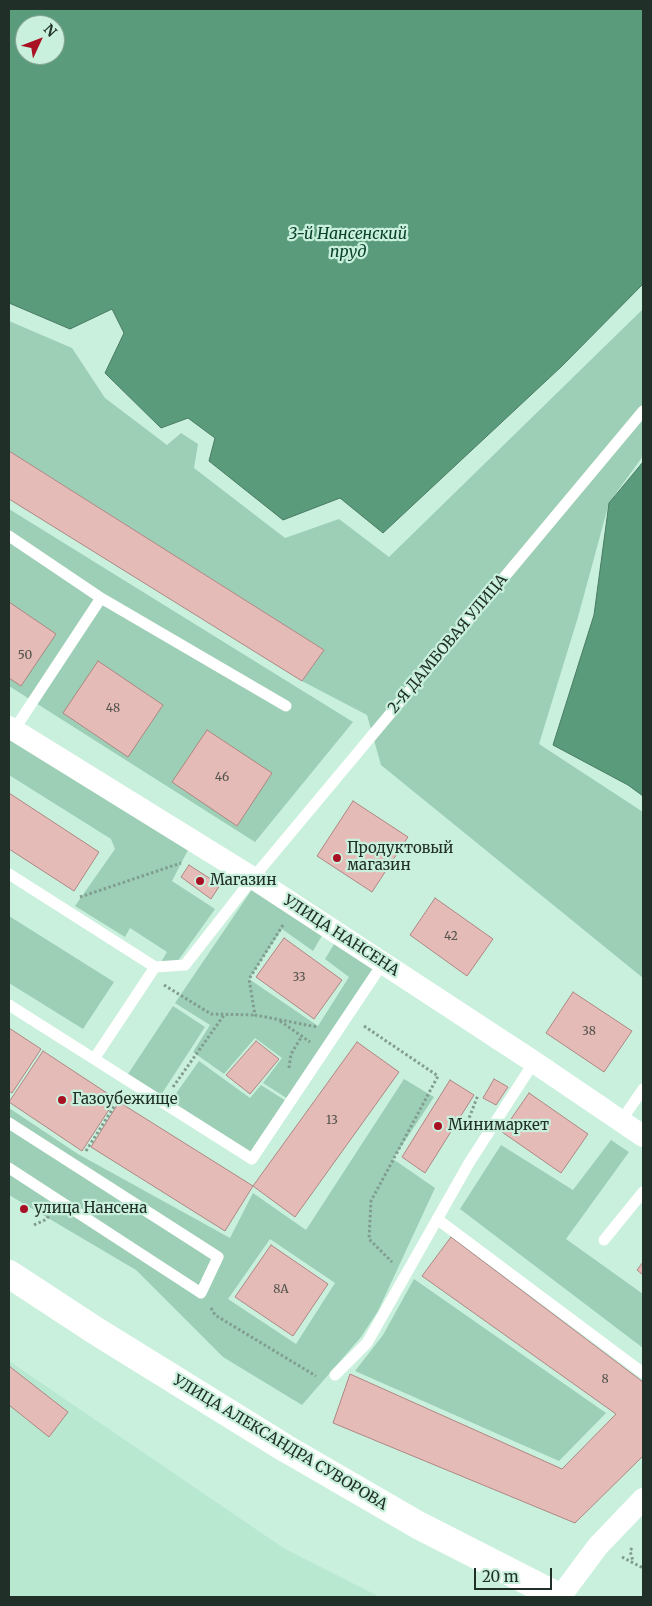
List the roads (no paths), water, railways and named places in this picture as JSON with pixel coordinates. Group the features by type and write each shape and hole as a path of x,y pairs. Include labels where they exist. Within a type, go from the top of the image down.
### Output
{"main road":[{"name":"УЛИЦА АЛЕКСАНДРА СУВОРОВА","path":"9,1274 96,1331 285,1448 418,1525 560,1597"}],"street":[{"name":"УЛИЦА НАНСЕНА","path":"11,728 253,878 534,1062 643,1136"},
{"path":"560,1597 598,1546 643,1499"}],"lane":[{"name":"2-Я ДАМБОВАЯ УЛИЦА","path":"152,971 185,964 253,878 643,411"},
{"path":"9,536 101,598 286,706"},
{"path":"11,728 101,598"},
{"path":"9,874 58,904 152,971 94,1059"},
{"path":"9,1005 252,1159 384,963"},
{"path":"335,1375 367,1343 469,1163 534,1062"},
{"path":"621,1120 643,1089"},
{"path":"9,1124 218,1257 202,1293 9,1168"},
{"path":"604,1240 643,1192"},
{"path":"436,1219 643,1373"}],"water":[{"name":"3-й Нансенский пруд","path":"9,9 643,9 643,284 562,366 383,533 340,498 283,520 209,461 215,438 188,418 161,428 105,373 124,333 112,309 70,329 9,303"},
{"path":"643,462 643,796 628,785 553,745 594,615 609,503"}],"place":[{"name":"Продуктовый магазин","path":"337,858"},
{"name":"Магазин","path":"200,881"},
{"name":"Газоубежище","path":"62,1100"},
{"name":"Минимаркет","path":"438,1126"},
{"name":"улица Нансена","path":"24,1209"}]}
